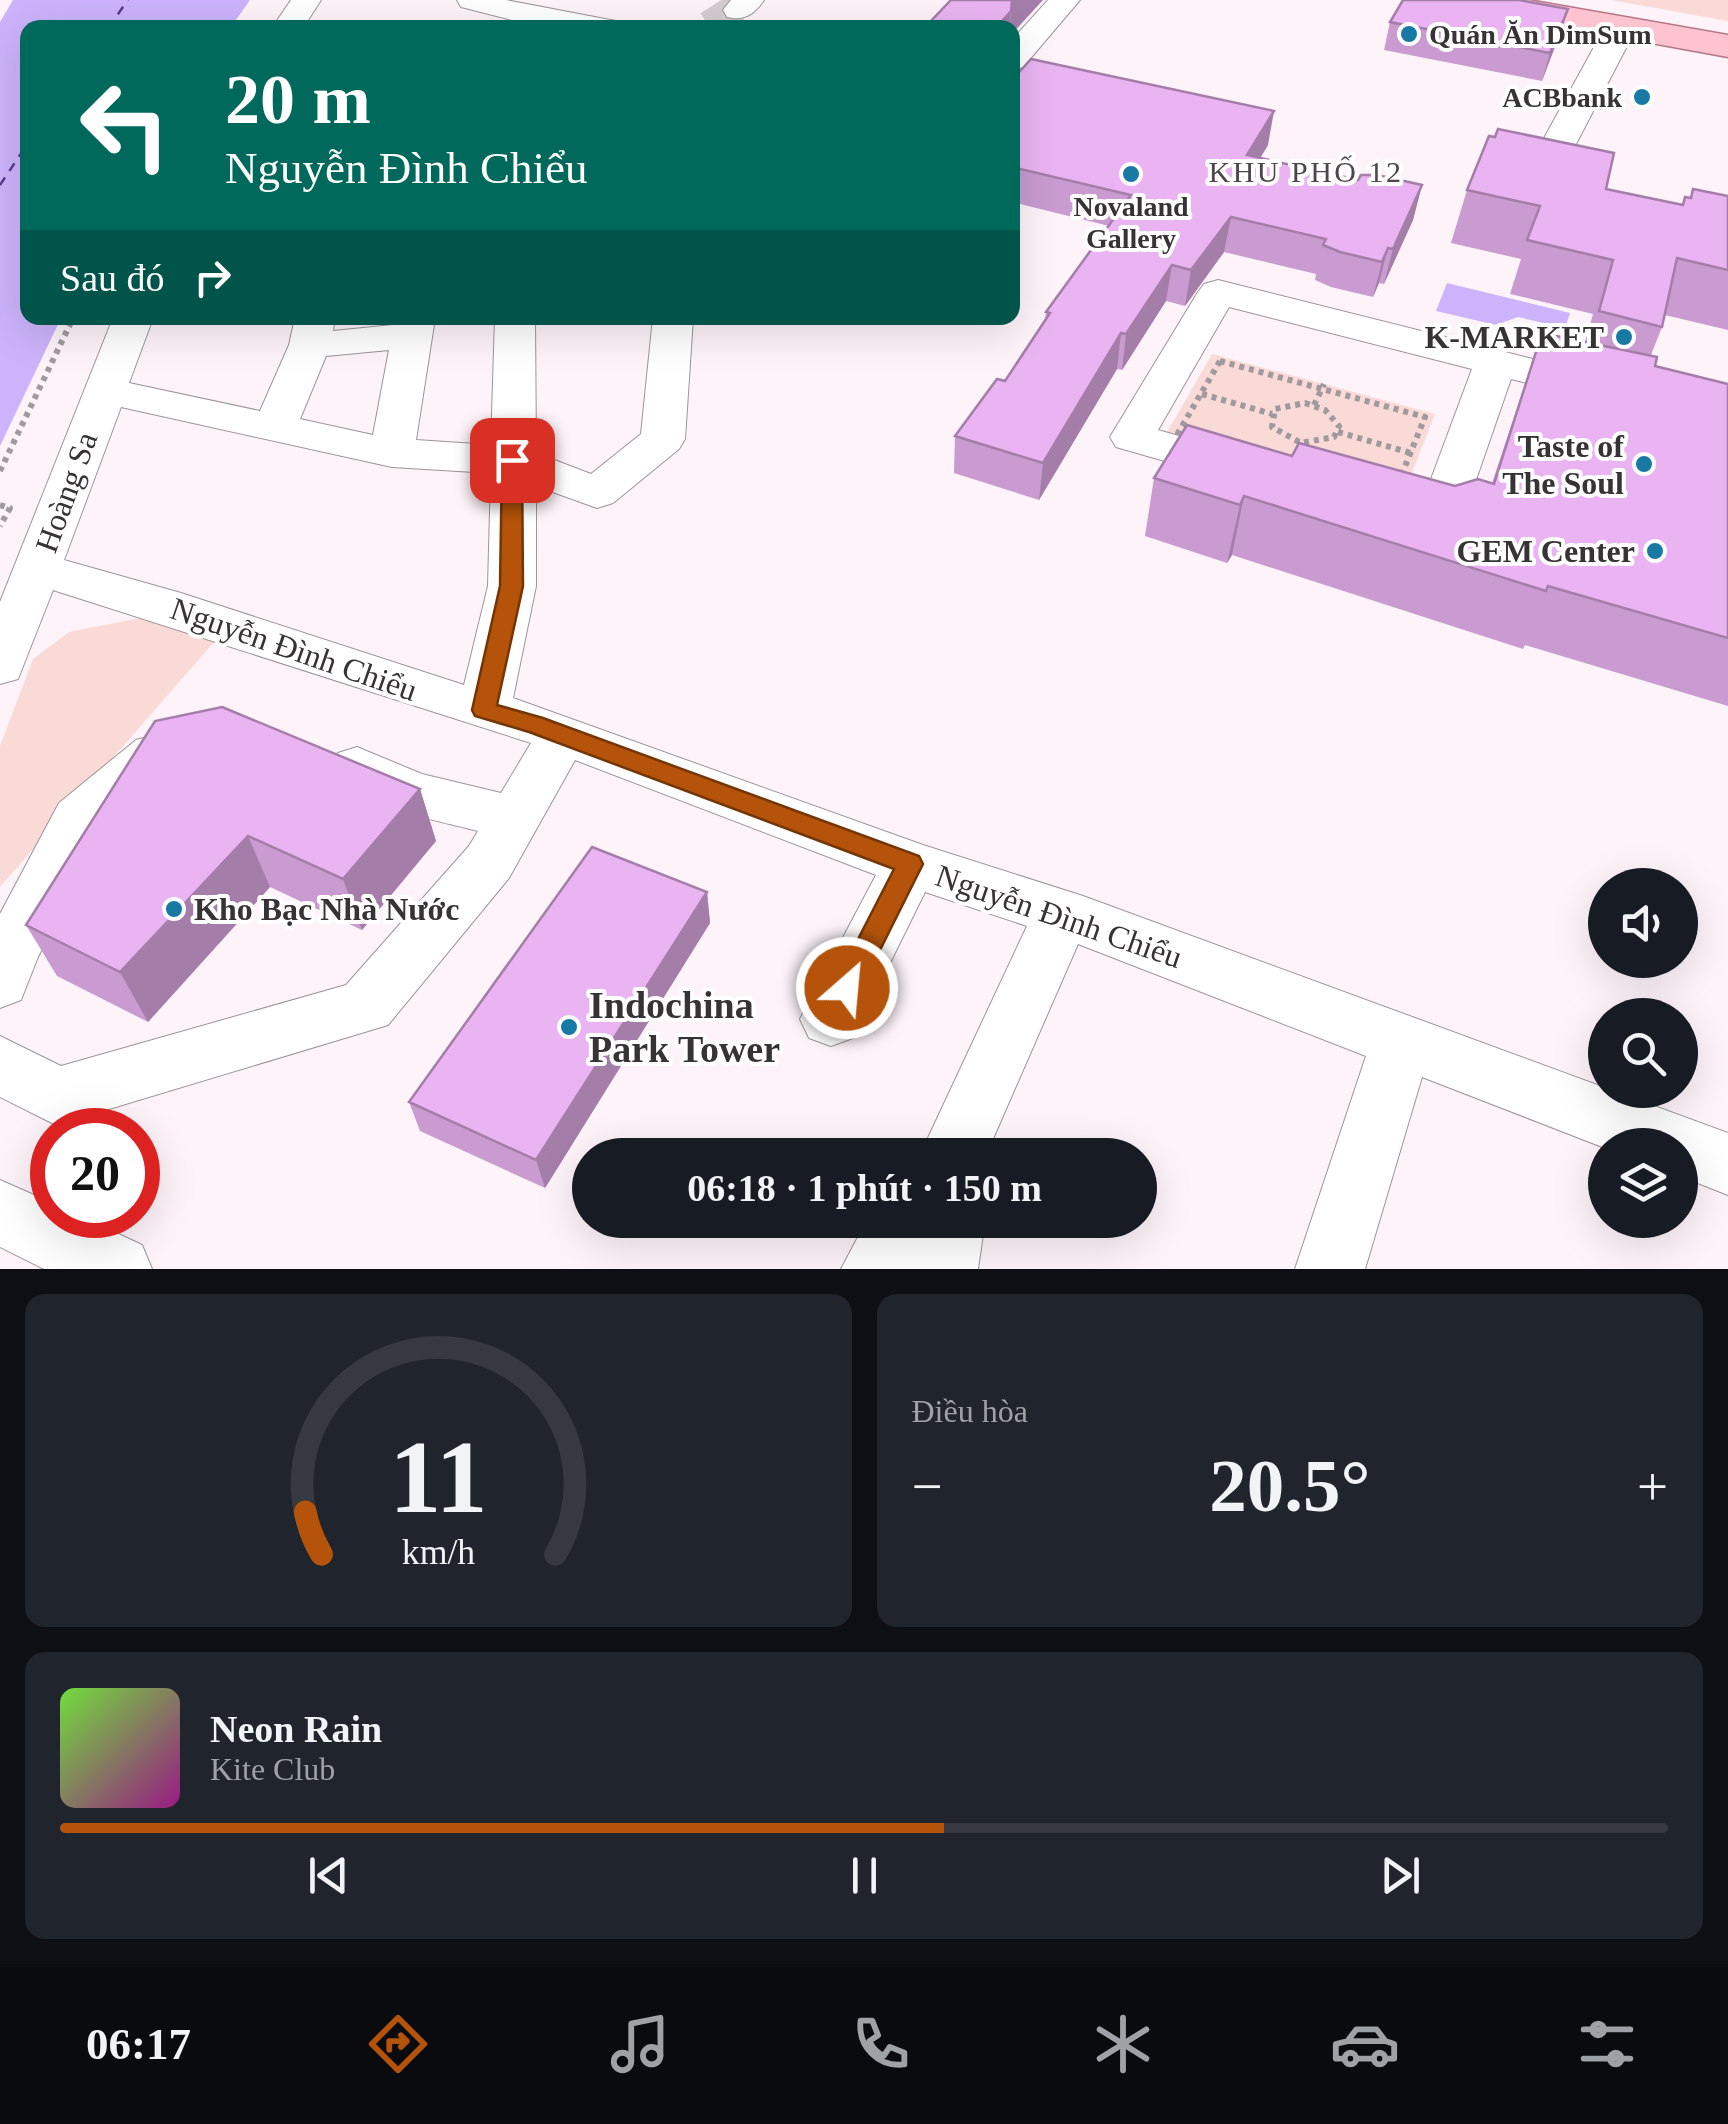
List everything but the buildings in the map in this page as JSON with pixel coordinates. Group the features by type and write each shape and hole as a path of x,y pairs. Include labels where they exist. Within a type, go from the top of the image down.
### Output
{"main road":[{"path":"1470,0 1728,46"},
{"path":"1538,0 1728,34"}],"street":[{"path":"1020,51 1065,0"},
{"path":"474,10 547,20"},
{"path":"1544,170 1620,27"},
{"path":"1282,472 1132,437 1218,292 1728,420"},
{"name":"Hoàng Sa","path":"0,666 129,325"},
{"path":"484,710 512,586 515,325"},
{"path":"103,390 392,453 512,460 597,492 664,439 672,325"},
{"path":"274,428 312,331 413,327 392,453"},
{"path":"1366,505 1437,526 1496,362"},
{"name":"Nguyễn Đình Chiểu","path":"38,569 164,605 563,734 910,864 1062,913 1630,1128"},
{"path":"0,1064 56,1096 366,1006 489,862 563,734"},
{"path":"0,982 8,957 79,818 154,754 212,742"},
{"path":"305,745 410,792 514,818"},
{"path":"831,1019 910,864"},
{"path":"962,1138 1062,913"},
{"path":"1330,1269 1402,1042"},
{"name":"Nguyễn Đình Chiểu","path":"1698,1153 1728,1164"},
{"path":"0,1212 118,1269"},
{"path":"876,1269 894,1238"},
{"path":"944,1269 948,1238"}],"path":[{"path":"0,471 70,325"},
{"path":"1220,361 1323,386 1425,417 1393,496 1282,472 1178,434 1201,394 1220,361"},
{"path":"1314,405 1323,386"},
{"path":"1201,394 1272,414 1288,404 1314,405 1336,420 1338,432"},
{"path":"1272,414 1272,427 1297,442 1318,444 1338,432 1411,452"},
{"path":"1282,472 1297,442"},
{"path":"0,505 10,508 0,526"}],"shaded area":[{"path":"13,0 250,0 236,20 20,20 20,325 58,325 0,446 0,22"},
{"path":"1611,0 1728,0 1728,21"},
{"path":"1447,283 1570,313 1565,328 1518,317 1496,325 1436,311"},
{"path":"1212,354 1435,414 1400,503 1165,436"},
{"path":"151,616 214,642 0,887 0,746 33,659 69,632"}],"ferry route":[{"path":"114,20 128,0"},
{"path":"0,185 20,155"}],"tunnel":[{"path":"722,20 738,10"}],"place":[{"name":"Quán Ăn DimSum","path":"1409,34"},
{"name":"ACBbank","path":"1642,97"},
{"name":"Novaland Gallery","path":"1131,174"},
{"name":"K-MARKET","path":"1624,337"},
{"name":"Taste of The Soul","path":"1644,464"},
{"name":"GEM Center","path":"1655,551"},
{"name":"Kho Bạc Nhà Nước","path":"174,909"},
{"name":"Indochina Park Tower","path":"569,1027"}],"district":[{"name":"KHU PHỐ 12","path":"1306,171"}],"route":[{"path":"512,460 512,586 484,710 535,724 910,864 847,988"}]}
